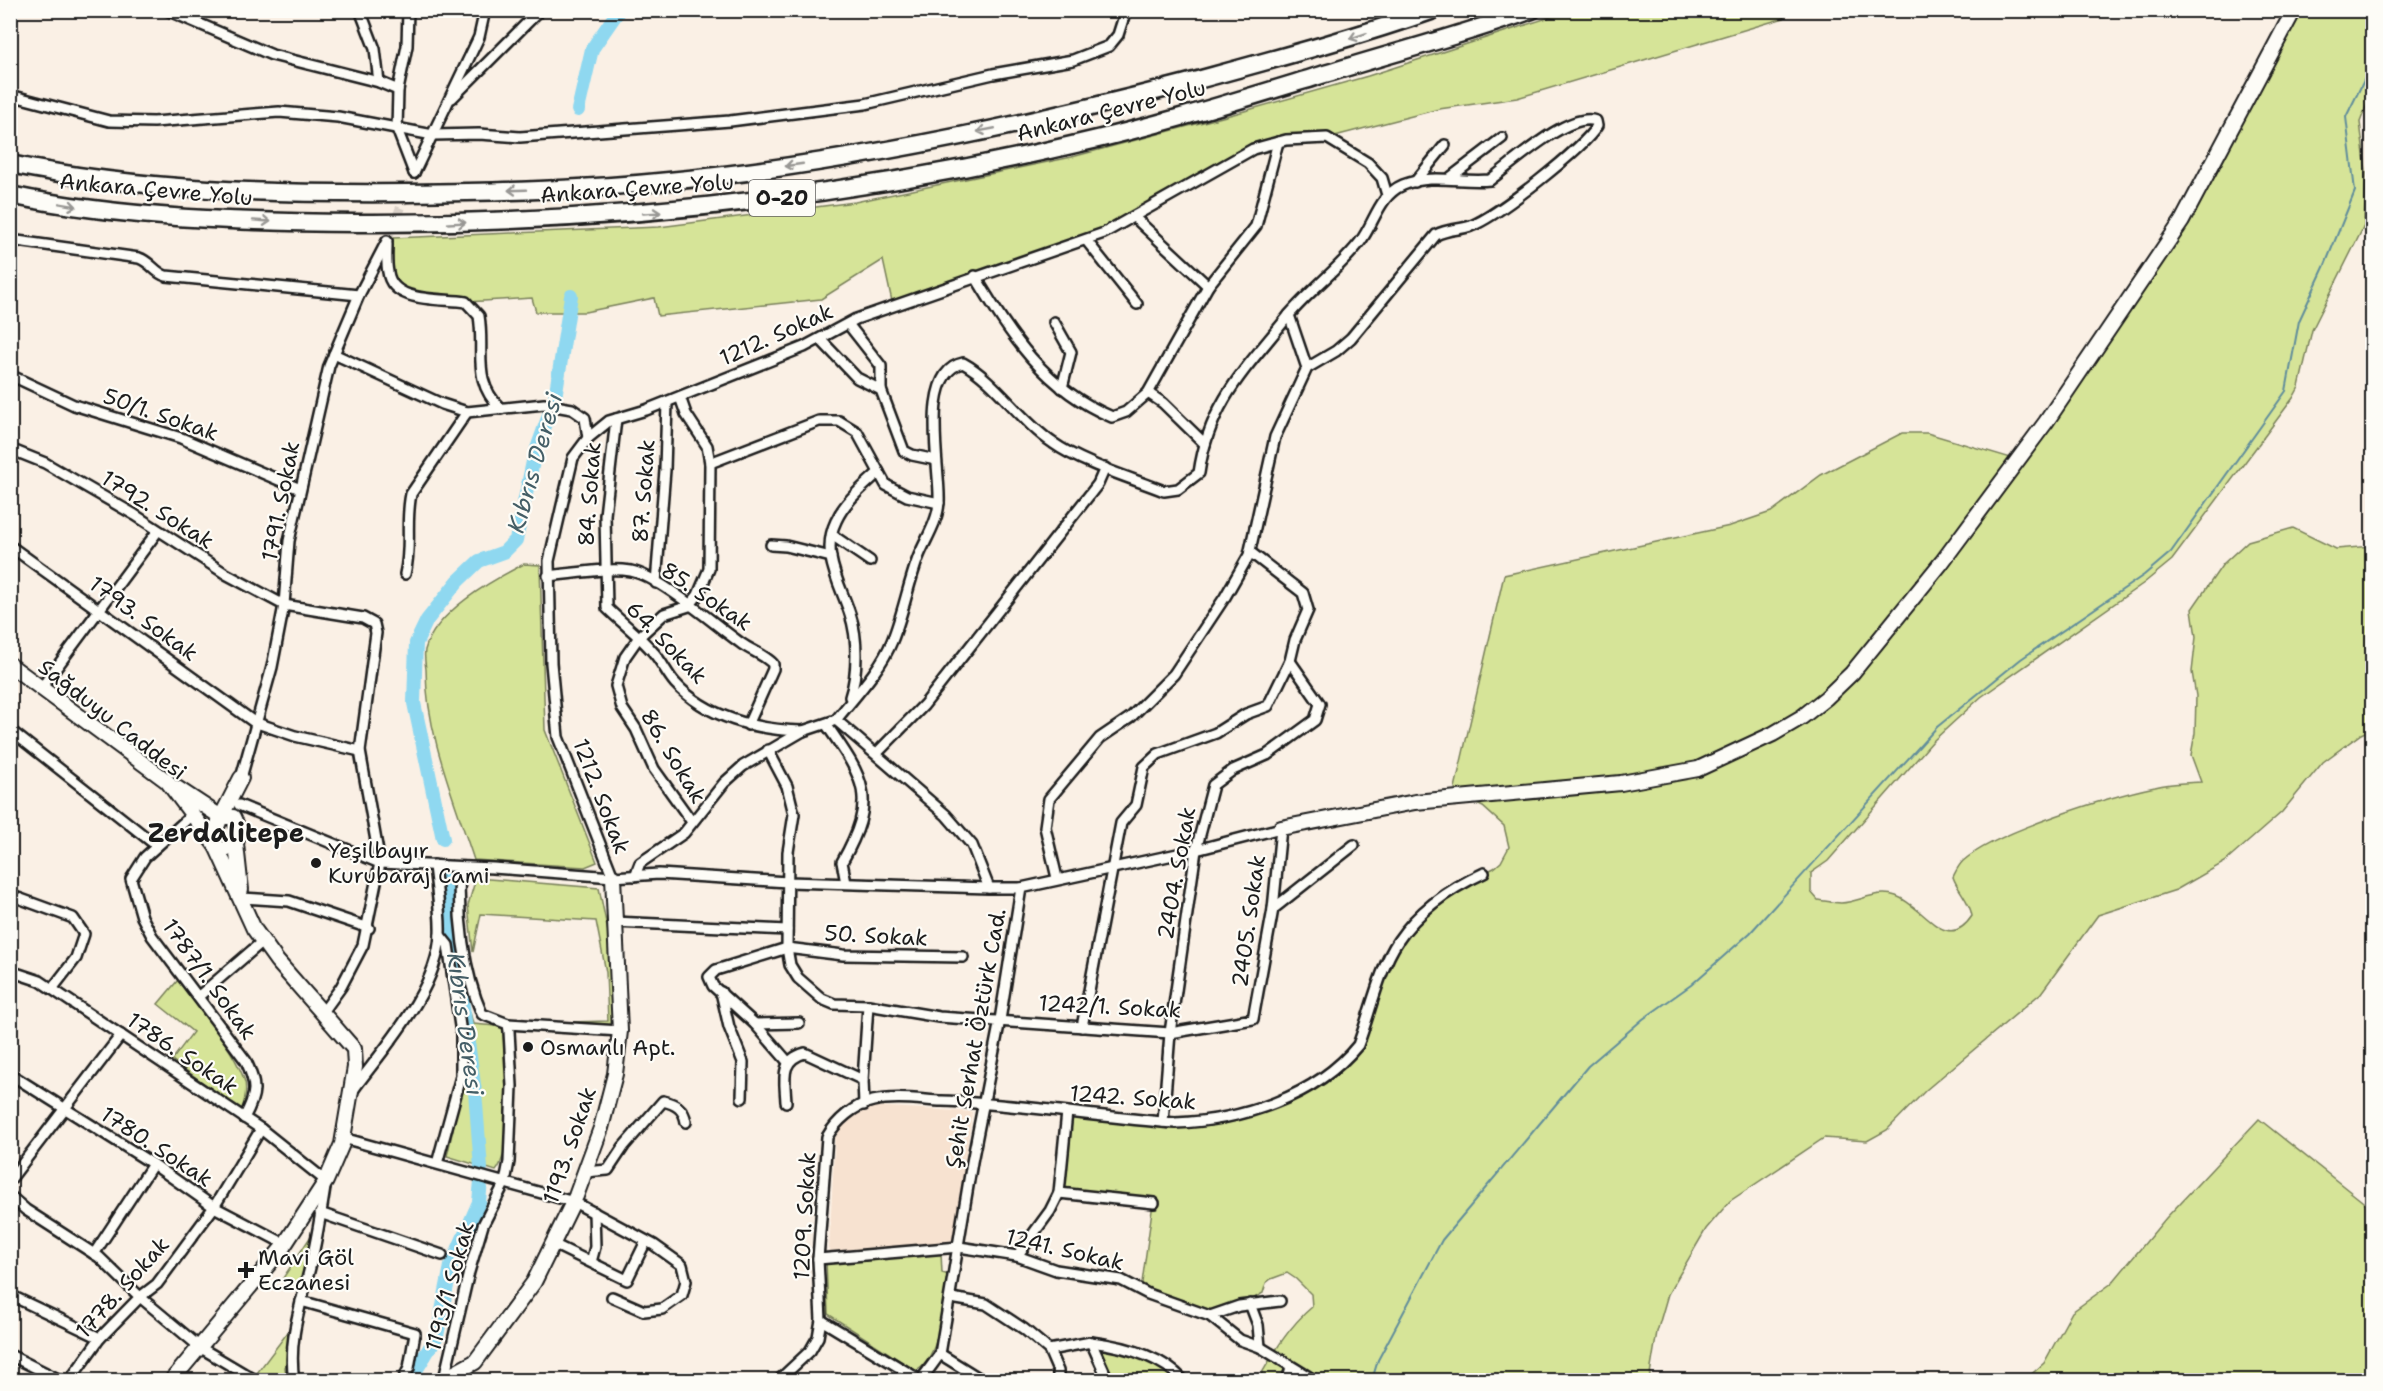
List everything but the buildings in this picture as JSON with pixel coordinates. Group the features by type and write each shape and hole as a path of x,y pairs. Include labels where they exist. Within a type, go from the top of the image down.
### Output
{"highway":[{"name":"Ankara Çevre Yolu","path":"10,164 112,182 304,192 442,192 667,182 840,159 1065,115 1354,37 1434,10"},
{"name":"Ankara Çevre Yolu","path":"10,195 95,209 290,222 441,223 663,212 749,203 953,170 1082,143 1244,99 1532,10"}],"street":[{"path":"167,10 272,55 379,82 398,90"},
{"path":"360,10 375,49 379,82"},
{"path":"408,10 407,46 398,90 397,129 414,173 478,37 484,10"},
{"path":"448,102 540,10"},
{"path":"10,95 110,121 154,122 279,112 338,117 433,135 479,134 520,137 730,121 865,105 1095,53 1109,46 1118,34 1126,10"},
{"path":"1021,888 1057,878 1196,850 1281,828 1415,802 1621,783 1698,769 1773,734 1802,717 1852,673 1942,562 2046,422 2182,221 2294,10"},
{"path":"635,876 640,863 684,834 724,783 768,750 803,731 836,720 891,643 939,503 936,460 937,390 945,374 952,367 963,363 973,368 1016,413 1054,445 1164,491 1178,489 1199,472 1207,434 1225,394 1289,315 1360,241 1387,195 1404,184 1450,177 1476,181 1490,180 1566,125 1588,118 1596,121 1597,126 1591,136 1576,150 1485,217 1471,226 1445,230 1436,235 1351,338 1336,351 1307,368 1275,437 1250,552 1226,597 1174,675 1131,717 1100,738 1049,799 1045,827 1057,878"},
{"name":"1212. Sokak","path":"613,878 558,737 551,663 548,576 573,458 588,438 609,421 680,397 820,339 848,324 975,276 1086,240 1134,217 1253,149 1278,142 1327,138 1368,163 1382,178 1387,195"},
{"path":"1450,177 1502,138"},
{"path":"975,276 1001,319 1039,369 1090,408 1112,417 1126,412 1148,393 1208,286 1256,226 1278,142"},
{"path":"1416,182 1445,145"},
{"path":"1134,217 1208,286"},
{"path":"10,240 139,258 151,264 159,274 166,276 359,295"},
{"path":"1086,240 1137,304"},
{"name":"1791. Sokak","path":"241,778 254,722 272,667 284,605 289,541 334,354 359,295 387,241 388,274 394,286 419,297 466,302 479,316 482,381 486,392 501,409"},
{"path":"1289,315 1307,368"},
{"path":"1054,322 1071,352 1062,388"},
{"path":"848,324 881,366 881,390 904,451 936,460"},
{"path":"820,339 857,378 881,390"},
{"path":"334,354 390,377 436,401 467,412 543,404 564,406 585,418 588,438"},
{"name":"50/1. Sokak","path":"10,375 74,405 181,438 300,489"},
{"path":"1148,393 1163,403 1205,444"},
{"path":"680,397 686,414 707,446 710,463 710,569 698,595 689,606"},
{"name":"87. Sokak","path":"656,583 665,470 667,402"},
{"path":"405,574 411,552 408,510 411,494 467,412"},
{"name":"84. Sokak","path":"604,572 608,469 616,419"},
{"path":"710,463 819,421 838,421 857,432 886,485 908,496 939,503"},
{"name":"1792. Sokak","path":"10,448 45,463 135,515 157,532 284,605"},
{"path":"878,753 924,705 1098,484 1105,468"},
{"path":"846,707 855,682 853,640 851,617 831,568 832,535 836,521 851,499 879,472"},
{"path":"42,687 157,532"},
{"path":"832,535 870,561"},
{"path":"771,545 786,546 831,557"},
{"name":"1793. Sokak","path":"10,546 254,722 295,736 360,751"},
{"path":"1082,1027 1121,823 1136,805 1144,767 1158,754 1216,733 1246,714 1268,706 1290,661 1295,640 1308,610 1303,593 1250,552"},
{"name":"85. Sokak","path":"548,576 632,571 656,583 774,664 748,725"},
{"name":"64. Sokak","path":"604,572 607,608 656,654 674,682 690,698 748,725 774,730 803,731"},
{"path":"284,605 363,618 374,624 376,633 360,751 380,863 369,928 363,945 341,987 323,1012"},
{"name":"86. Sokak","path":"689,606 664,614 639,637 620,670 616,686 622,708 636,729 654,770 692,822"},
{"name":"2404. Sokak","path":"1163,1122 1170,1033 1196,850 1213,785 1221,776 1267,755 1315,720 1320,704 1290,661"},
{"name":"Sağduyu Caddesi","path":"10,665 167,781 216,846 242,898 254,929 354,1049 343,1138 326,1181 285,1244 201,1348 172,1380"},
{"path":"836,720 878,753 946,815 972,845 989,888"},
{"path":"826,724 860,776 865,797 849,849 842,862 846,883"},
{"path":"10,730 157,846"},
{"path":"768,750 787,786 794,814 788,852 787,948 716,970 709,977 788,1062"},
{"path":"241,778 236,844 242,898 289,901 369,928"},
{"path":"236,844 223,850 216,846 214,834 241,778"},
{"path":"167,781 221,817 233,818 238,823"},
{"path":"239,805 380,863"},
{"name":"1787/1. Sokak","path":"193,814 145,857 131,879 142,917 152,936 246,1061 255,1080 254,1100 244,1118"},
{"name":"2405. Sokak","path":"1253,1020 1273,909 1281,828"},
{"path":"1273,909 1354,845"},
{"name":"Şehit Serhat Öztürk Cad.","path":"380,863 493,868 613,878 705,876 788,882 1021,888 1000,1020 972,1162 951,1298 939,1354 921,1380"},
{"path":"350,1094 414,1010 440,935 434,865"},
{"path":"460,868 458,904 473,994 482,1014 508,1024 620,1031"},
{"name":"1242. Sokak","path":"985,1102 1163,1122 1207,1122 1235,1116 1285,1098 1332,1072 1358,1045 1398,941 1431,905 1454,888 1484,873"},
{"name":"1193. Sokak","path":"443,1380 475,1362 534,1282 574,1202 601,1128 615,1074 620,1031 620,988 613,878"},
{"path":"10,895 73,918 84,934 76,958 52,989"},
{"path":"614,922 787,930"},
{"path":"438,1160 448,1129 461,1065 461,1033 448,945 440,935"},
{"path":"199,996 263,941"},
{"name":"1242/1. Sokak","path":"787,948 790,965 806,988 834,1004 868,1005 939,1017 1170,1033 1253,1020"},
{"name":"50. Sokak","path":"787,948 843,955 963,957"},
{"name":"1786. Sokak","path":"10,975 16,973 32,978 52,989 261,1129 326,1181"},
{"path":"721,992 729,1027 742,1062 742,1098"},
{"path":"864,1105 863,1080 868,1005"},
{"path":"755,1024 799,1023"},
{"name":"1193/1 Sokak","path":"443,1380 483,1225 505,1182 512,1123 508,1024"},
{"path":"10,1180 121,1035"},
{"path":"786,1102 785,1078 788,1062 793,1056 805,1053 863,1080"},
{"name":"1780. Sokak","path":"10,1074 153,1164 214,1207 285,1244"},
{"name":"1209. Sokak","path":"778,1380 810,1351 818,1337 821,1320 818,1259 827,1137 834,1126 851,1112 872,1101 898,1099 985,1102"},
{"path":"585,1172 608,1170 624,1146 663,1101 674,1103 685,1114 686,1122"},
{"path":"1017,1256 1050,1211 1059,1193 1068,1113"},
{"name":"1778. Sokak","path":"70,1380 100,1338 140,1297 157,1284 214,1207 261,1129"},
{"path":"343,1138 574,1202 646,1241 682,1265 687,1281 682,1295 662,1309 644,1311 612,1297"},
{"path":"94,1254 153,1164"},
{"path":"294,1380 290,1359 294,1327 321,1213 326,1181"},
{"path":"1059,1193 1154,1203"},
{"path":"10,1196 26,1210 94,1254 140,1297 201,1348 255,1380"},
{"path":"591,1262 596,1247 594,1212"},
{"path":"321,1213 442,1255"},
{"path":"553,1244 627,1280 646,1241"},
{"name":"1241. Sokak","path":"818,1259 959,1247 1017,1256 1056,1270 1120,1280 1148,1294 1210,1316 1240,1340 1260,1347 1314,1380"},
{"path":"10,1295 100,1338"},
{"path":"951,1298 986,1304 1005,1314 1049,1350 1058,1371 1058,1380"},
{"path":"301,1301 415,1333 409,1368 403,1380"},
{"path":"1210,1316 1250,1304 1280,1301"},
{"path":"1250,1304 1258,1325 1260,1347"},
{"path":"821,1320 921,1380"},
{"path":"1049,1350 1091,1342 1123,1347 1166,1366 1183,1380"},
{"path":"1091,1342 1108,1380"},
{"path":"939,1354 982,1380"},
{"path":"10,1355 60,1380"},
{"path":"1287,1380 1291,1368"}],"shaded area":[{"path":"872,1106 972,1112 954,1242 829,1252 835,1138 842,1125 855,1114"}],"green space":[{"path":"1781,10 1784,18 1517,98 1439,109 1327,138 1278,142 1104,233 893,306 883,260 821,299 658,316 654,298 585,312 536,312 532,298 466,302 403,292 388,274 393,238 659,227 855,202 1072,157 1368,76 1569,11"},
{"path":"2298,11 2372,11 2372,92 2360,122 2366,171 2364,226 2312,330 2299,387 2293,398 2172,560 2144,583 1981,697 1933,741 1828,861 1811,873 1811,892 1818,900 1838,903 1889,894 1906,901 1935,924 1953,931 1962,927 1972,916 1953,877 1963,861 1979,850 2026,827 2111,798 2161,786 2201,782 2191,755 2195,733 2196,696 2192,672 2196,637 2192,609 2223,564 2248,541 2293,528 2336,549 2372,546 2372,729 2361,734 2323,762 2282,812 2225,862 2176,890 2098,915 2041,993 1926,1090 1887,1130 1867,1141 1824,1138 1730,1201 1706,1229 1668,1294 1657,1332 1649,1380 1258,1380 1288,1332 1312,1307 1311,1294 1296,1279 1287,1273 1271,1279 1266,1283 1263,1293 1210,1316 1141,1290 1153,1203 1059,1193 1067,1113 1175,1123 1235,1116 1315,1082 1358,1045 1390,956 1416,919 1469,880 1494,868 1501,862 1509,847 1504,826 1483,807 1464,798 1455,788 1504,575 1730,526 1771,512 1821,475 1902,433 1927,433 2014,459 2160,250"},
{"path":"524,564 540,565 545,730 597,862 585,867 474,860 442,766 431,718 425,650 431,636 440,623 466,599"},
{"path":"476,878 599,888 610,942 614,1025 570,1022 608,1021 606,972 596,921 481,914 473,952 468,905"},
{"path":"178,980 239,1066 246,1087 242,1111 172,1060 193,1032 158,1004"},
{"path":"470,1012 473,1024 496,1026 503,1029 507,1125 502,1160 496,1171 447,1156 461,1085 464,1013"},
{"path":"2259,1119 2372,1209 2372,1380 2025,1380 2044,1363 2072,1312 2112,1283 2166,1218"},
{"path":"313,1233 298,1291 283,1278"},
{"path":"941,1253 942,1273 949,1275 944,1313 931,1354 916,1371 828,1314 826,1260"},
{"path":"291,1328 285,1368 287,1380 267,1380 257,1373"},
{"path":"1091,1342 1151,1359 1183,1380 1108,1380"}],"waterway":[{"name":"Kıbrıs Deresi","path":"578,110 592,49 619,10"},
{"path":"1372,1380 1378,1360 1442,1240 1588,1066 1643,1019 1691,985 1750,933 1937,727 2021,659 2144,575 2171,552 2286,391 2299,321 2355,191 2346,117 2372,64"},
{"name":"Kıbrıs Deresi","path":"443,839 414,703 416,643 427,620 458,581 479,561 504,552 516,540 534,457 555,398 571,296"},
{"name":"Kıbrıs Deresi","path":"445,881 475,1091 481,1168"},
{"name":"Kıbrıs Deresi","path":"410,1380 437,1336 451,1266 479,1202 481,1181"}],"tunnel":[{"path":"387,241 414,173"}],"place":[{"name":"Yeşilbayır Kurubaraj Cami","path":"316,863"},
{"name":"Osmanlı Apt.","path":"528,1047"},
{"name":"Mavi Göl Eczanesi","path":"246,1270"}],"district":[{"name":"Zerdalitepe","path":"226,833"}]}
